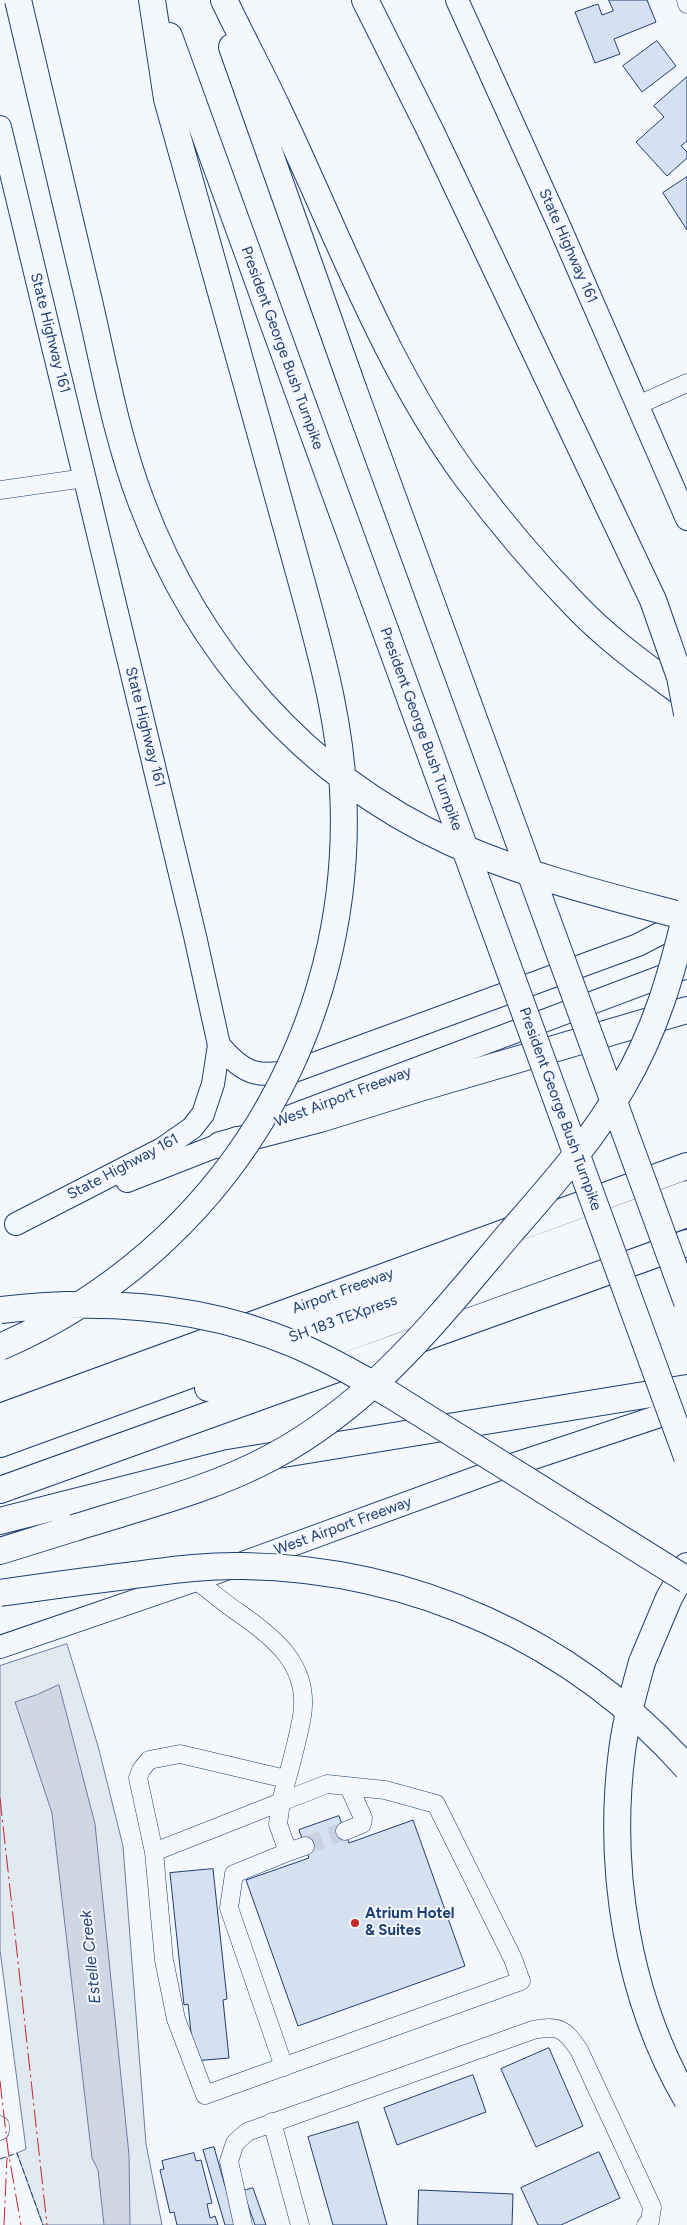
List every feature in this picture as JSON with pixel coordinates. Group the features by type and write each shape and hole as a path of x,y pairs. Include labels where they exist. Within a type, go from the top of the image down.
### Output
{"highway":[{"path":"18,0 129,465 158,545 180,590 206,632 235,672 266,708 304,746 334,771 384,805 449,842 514,868 687,917"},
{"path":"0,1347 45,1326 103,1291 149,1256 199,1207 235,1162 273,1101 299,1047 324,971 334,931 344,841 343,789 339,742 331,697 315,630 168,100 152,0"},
{"name":"President George Bush Turnpike","path":"156,0 687,1457"},
{"path":"215,0 353,388 687,1302"},
{"path":"224,0 277,107 323,212 385,342 426,414 467,478 576,606 630,654 687,697"},
{"path":"365,0 431,132 653,600 680,677 687,714"},
{"path":"0,1551 181,1494 228,1477 271,1458 311,1434 380,1381 446,1309 599,1124 623,1087 658,1014 665,996 687,910"},
{"path":"220,1145 320,1120 420,1088 687,1010"},
{"path":"566,1209 687,1146"},
{"name":"Airport Freeway","path":"0,1417 687,1166"},
{"name":"SH 183 TEXpress","path":"0,1444 687,1194"},
{"name":"SH 183 TEXpress","path":"0,1462 687,1214"},
{"path":"0,1490 687,1243"},
{"path":"0,1310 46,1304 105,1303 158,1308 250,1328 293,1344 345,1368 391,1395 687,1580"},
{"path":"0,1522 228,1463 687,1388"},
{"path":"0,1592 178,1569 242,1566 294,1568 389,1585 478,1615 543,1649 580,1673 630,1712 687,1768"},
{"path":"687,1566 669,1598 646,1653 631,1703 622,1750 618,1794 617,1843 620,1888 636,1975 665,2056 687,2100"}],"main road":[{"name":"State Highway 161","path":"457,0 682,502 687,519"},
{"name":"State Highway 161","path":"2,141 196,936 219,1045 209,1100 203,1114 192,1128 162,1149 8,1227"},
{"path":"219,1045 241,1067 254,1074 274,1075 297,1070 638,945 664,932 687,917"},
{"name":"West Airport Freeway","path":"8,1227 315,1106 687,967"},
{"name":"West Airport Freeway","path":"0,1647 196,1580 497,1470 687,1407"}],"street":[{"path":"686,0 687,4"},
{"path":"638,405 687,383"},
{"path":"0,490 85,478"},
{"path":"196,1580 282,1647 295,1669 302,1691 302,1715 286,1779 278,1824 296,1849 234,1874 229,1908 284,2067"},
{"path":"154,1852 327,1784 385,1790 436,1804 513,1959 521,1981 205,2094 176,2020 164,1960 154,1852 138,1778 141,1770 149,1760 180,1754 286,1779"},
{"path":"345,1831 362,1824 363,1818 349,1787"},
{"path":"243,2225 229,2161 235,2143 247,2132 532,2030 552,2026 568,2034 579,2050 652,2207 650,2221 646,2225"},
{"path":"272,2122 300,2225"},
{"path":"0,2125 0,2131"}],"shaded area":[{"path":"67,1644 98,1746 123,1846 146,2144 162,2225 43,2225 17,2153 26,2149 0,1950 0,1666"}],"water":[{"name":"Estelle Creek","path":"59,1685 95,1824 129,2155 130,2225 104,2225 98,2170 92,2158 52,1813 15,1702"}],"building":[{"path":"609,0 647,0 656,22 614,39 620,54 595,63 575,12 598,4 602,15 613,11"},
{"path":"657,41 676,66 642,92 623,66"},
{"path":"687,77 687,141 681,146 687,152 687,158 667,176 636,142 664,117 654,106"},
{"path":"687,177 687,230 663,193"},
{"name":"Atrium Hotel & Suites","path":"339,1816 349,1843 413,1820 465,1966 298,2026 246,1880 309,1858 299,1830"},
{"path":"213,1869 227,1999 223,2000 229,2058 194,2061 188,2004 184,2005 170,1873"},
{"path":"549,2048 583,2126 536,2147 501,2069"},
{"path":"473,2075 486,2112 397,2145 384,2108"},
{"path":"358,2122 387,2225 333,2225 308,2137"},
{"path":"214,2147 236,2225 225,2225 203,2150"},
{"path":"599,2152 620,2198 561,2225 538,2225 521,2188"},
{"path":"194,2153 196,2161 201,2160 212,2203 207,2204 210,2218 215,2216 218,2225 177,2225 174,2212 170,2213 160,2170 164,2169 162,2161"},
{"path":"253,2188 266,2225 255,2225 243,2191"},
{"path":"419,2190 513,2194 512,2225 418,2225"}],"tunnel":[{"path":"305,1846 345,1831"}],"fence":[{"path":"0,2159 17,2153 43,2225"}],"power":[{"path":"0,1798 47,2225"},
{"path":"0,2081 8,2150 21,2225"},
{"path":"4,2225 7,2157"}],"place":[{"name":"Atrium Hotel & Suites","path":"355,1923"}]}
